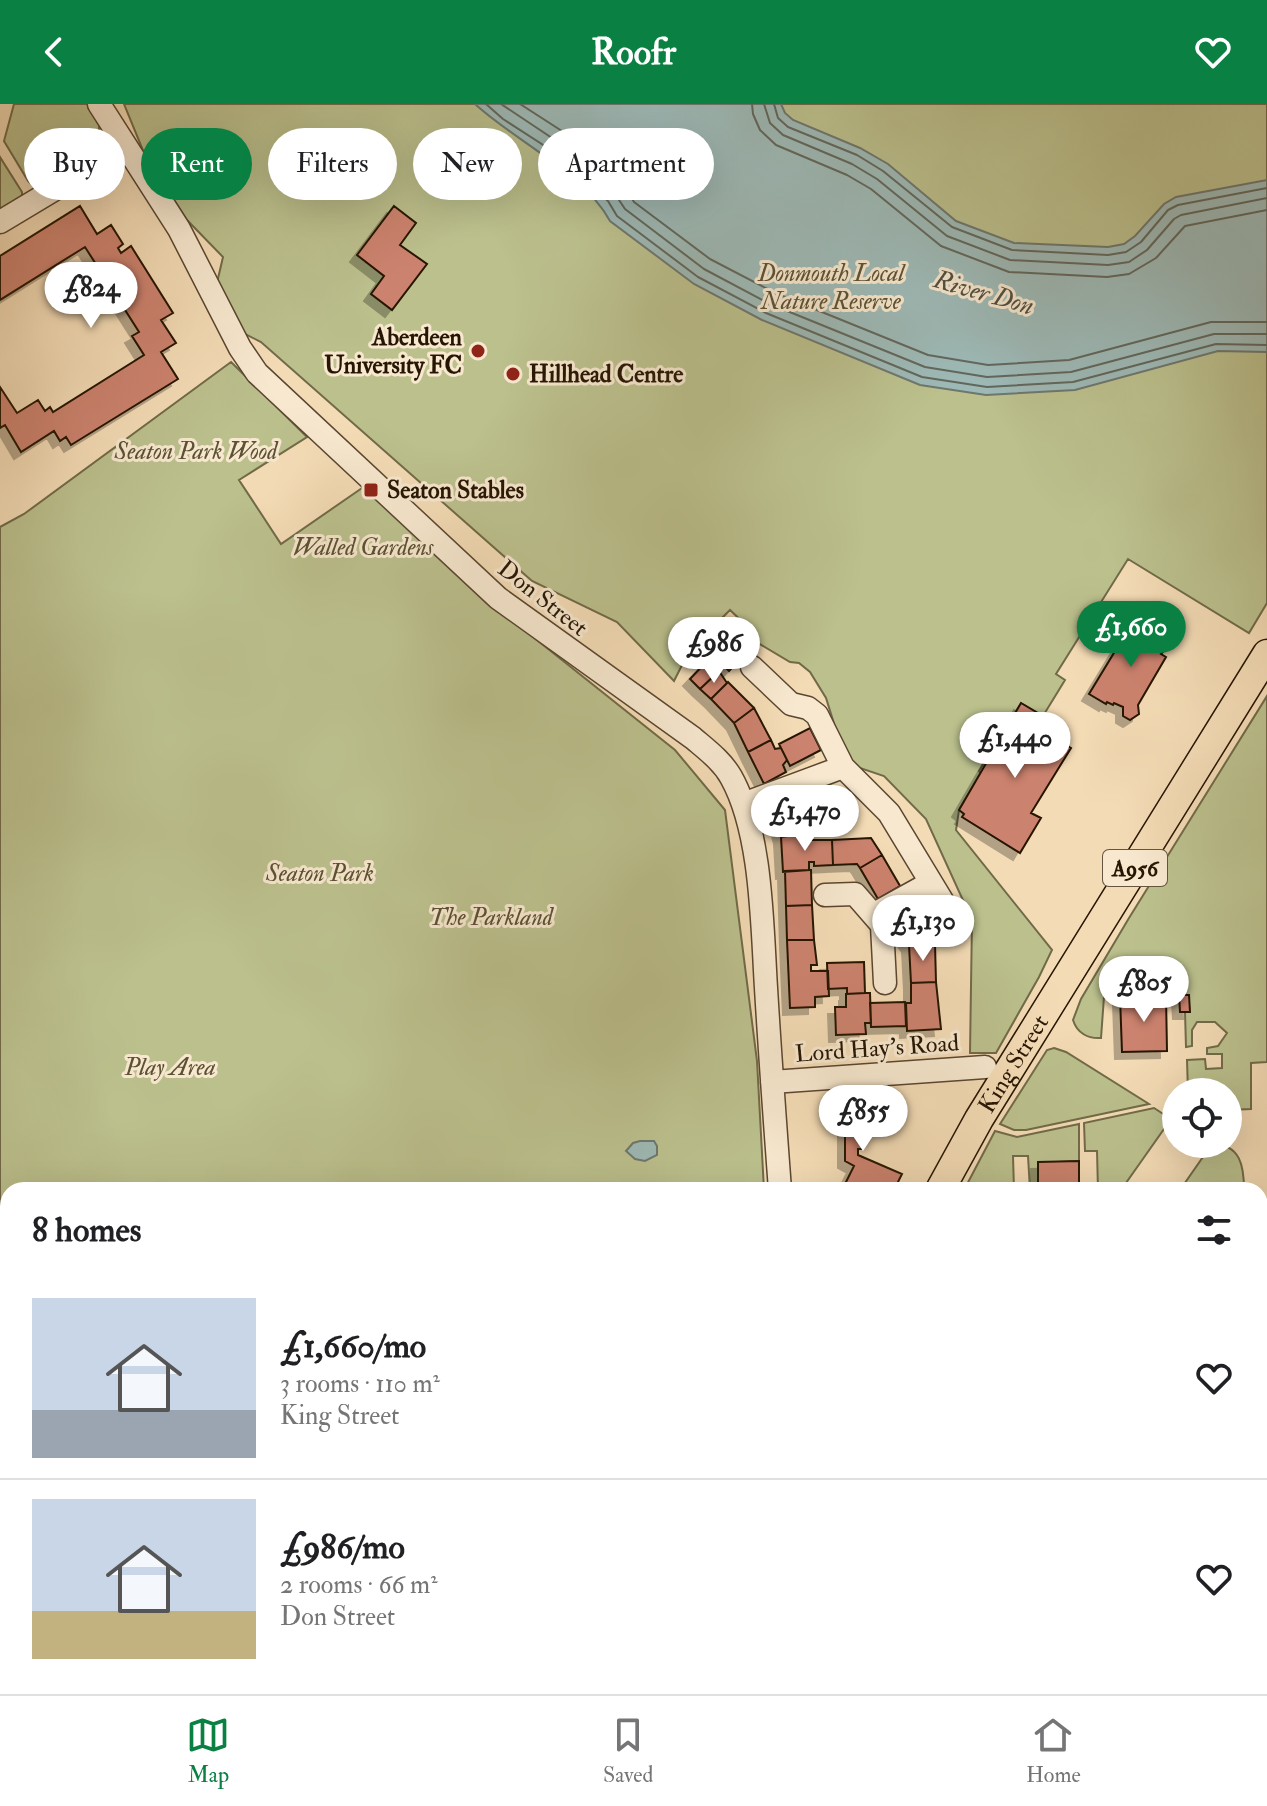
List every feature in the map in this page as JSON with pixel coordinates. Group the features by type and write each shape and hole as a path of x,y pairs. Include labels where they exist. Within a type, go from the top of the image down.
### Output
{"main road":[{"name":"King Street","path":"944,1182 979,1119 1267,654"}],"street":[{"name":"Don Street","path":"99,104 114,128"},
{"name":"Don Street","path":"125,147 179,229 240,348 257,373 498,598 717,758 732,779 743,804 753,842 762,915 779,1182"},
{"path":"0,222 37,200"},
{"path":"752,667 791,704 808,708 817,715 843,767 889,813 958,927"},
{"path":"743,804 843,767"},
{"path":"874,914 930,883"},
{"path":"825,895 855,894 874,914 882,927 885,983"},
{"name":"Lord Hay's Road","path":"772,1082 985,1067"}],"green space":[{"path":"14,104 88,104 99,125 99,128 24,128 24,174 4,141"},
{"path":"124,104 1267,104 1267,603 1249,633 1128,559 1056,674 1065,680 1043,716 1021,703 979,771 981,773 959,810 956,830 1052,950 996,1053 970,1053 972,920 926,819 884,776 854,766 837,733 826,698 810,672 799,663 790,662 753,640 749,628 730,610 689,651 674,681 617,622 532,581 261,342 239,331 216,287 223,257 187,220 174,200 252,200 252,128 141,128 141,146"},
{"path":"0,157 22,196 0,210"},
{"name":"Seaton Park","path":"231,362 307,437 239,480 281,544 365,486 479,594 675,750 725,810 757,1061 764,1182 0,1182 0,527 24,514"},
{"path":"1267,696 1267,1062 1251,1063 1251,1109 1242,1109 1242,1078 1188,1078 1187,1060 1205,1059 1206,1069 1222,1068 1222,1054 1207,1054 1207,1048 1218,1046 1227,1033 1215,1022 1197,1022 1192,1030 1192,1046 1186,1047 1185,1012 1189,1011 1189,995 1184,995 1183,982 1165,982 1166,996 1120,997 1120,983 1105,983 1101,1038 1084,1034 1077,1028 1073,1020 1081,999"},
{"path":"1054,1048 1066,1052 1149,1104 1026,1130 1014,1130 1000,1124 1047,1050"},
{"path":"1154,1108 1162,1113 1162,1132 1127,1182 1098,1182 1097,1151 1085,1151 1084,1123"},
{"path":"1079,1124 1079,1161 1038,1163 1038,1182 1030,1182 1028,1156 1013,1156 1014,1182 968,1182 995,1131 1017,1137"},
{"path":"1202,1158 1239,1158 1244,1182 1186,1182"}],"water":[{"name":"Donmouth Local Nature Reserve","path":"475,104 781,104 793,120 860,148 888,164 956,221 1014,243 1108,247 1124,244 1164,204 1176,197 1267,180 1267,352 1218,351 1075,390 986,395 920,385 762,320 694,284 610,221 595,200 714,200 714,128 538,128 538,152 522,140 522,128 505,128"},
{"path":"654,1141 657,1155 645,1161 635,1159 626,1151 633,1143"}],"building":[{"path":"80,206 97,234 111,225 123,244 118,248 121,253 131,246 173,313 161,320 176,343 161,352 178,379 71,445 66,437 60,441 54,431 21,452 5,425 0,428 0,387 17,413 38,400 45,411 50,407 53,412 144,355 132,336 139,332 85,247 0,300 0,256"},
{"path":"394,206 416,223 400,245 427,264 392,310 371,294 384,276 357,255"},
{"path":"1137,615 1155,626 1154,629 1160,633 1153,644 1146,641 1166,657 1138,705 1139,714 1130,720 1123,716 1123,707 1106,704 1089,694"},
{"path":"734,634 750,650 739,660 724,644"},
{"path":"724,644 739,660 729,671 713,654"},
{"path":"706,662 719,671 700,689 690,679"},
{"path":"719,671 727,683 711,699 700,689"},
{"path":"728,682 754,708 734,723 711,699"},
{"path":"1021,703 1043,716 1037,727 1071,748 1031,813 1041,818 1020,853 962,817 964,814 959,810"},
{"path":"754,708 771,740 748,752 734,723"},
{"path":"810,728 821,750 790,766 779,744"},
{"path":"771,740 775,749 781,748 787,760 783,765 786,772 764,784 748,752"},
{"path":"797,797 807,833 781,837 772,804"},
{"path":"807,833 807,840 832,840 833,865 814,866 814,862 809,862 809,870 783,872 781,837"},
{"path":"871,838 882,855 860,868 857,864 833,865 832,840"},
{"path":"882,855 900,886 878,899 860,868"},
{"path":"811,870 812,905 786,906 785,871"},
{"path":"812,905 814,940 787,940 786,906"},
{"path":"912,906 935,944 909,945 891,920"},
{"path":"787,940 814,940 817,965 811,965 811,971 828,971 829,996 815,997 815,1007 790,1008"},
{"path":"935,944 936,982 911,983 909,945"},
{"path":"864,962 865,993 847,994 847,988 828,989 827,963"},
{"path":"936,982 941,1029 907,1031 906,1003 911,1003 911,983"},
{"path":"870,993 871,1023 865,1023 866,1034 836,1035 835,1007 846,1007 846,994"},
{"path":"1179,995 1189,995 1190,1012 1180,1012"},
{"path":"1166,996 1167,1051 1122,1052 1120,997"},
{"path":"905,1002 906,1026 871,1027 870,1003"},
{"path":"842,1095 862,1095 863,1149 858,1149 858,1155 902,1174 898,1182 846,1182 854,1166 845,1161 845,1108 842,1108"},
{"path":"1079,1161 1079,1182 1038,1182 1038,1162"}],"place":[{"name":"Aberdeen University FC","path":"478,351"},
{"name":"Hillhead Centre","path":"513,374"},
{"name":"Seaton Stables","path":"371,490"}],"water label":[{"name":"River Don","path":"984,292"}],"park label":[{"name":"Seaton Park Wood","path":"196,451"},
{"name":"Walled Gardens","path":"363,547"},
{"name":"The Parkland","path":"491,917"},
{"name":"Play Area","path":"170,1067"}]}
